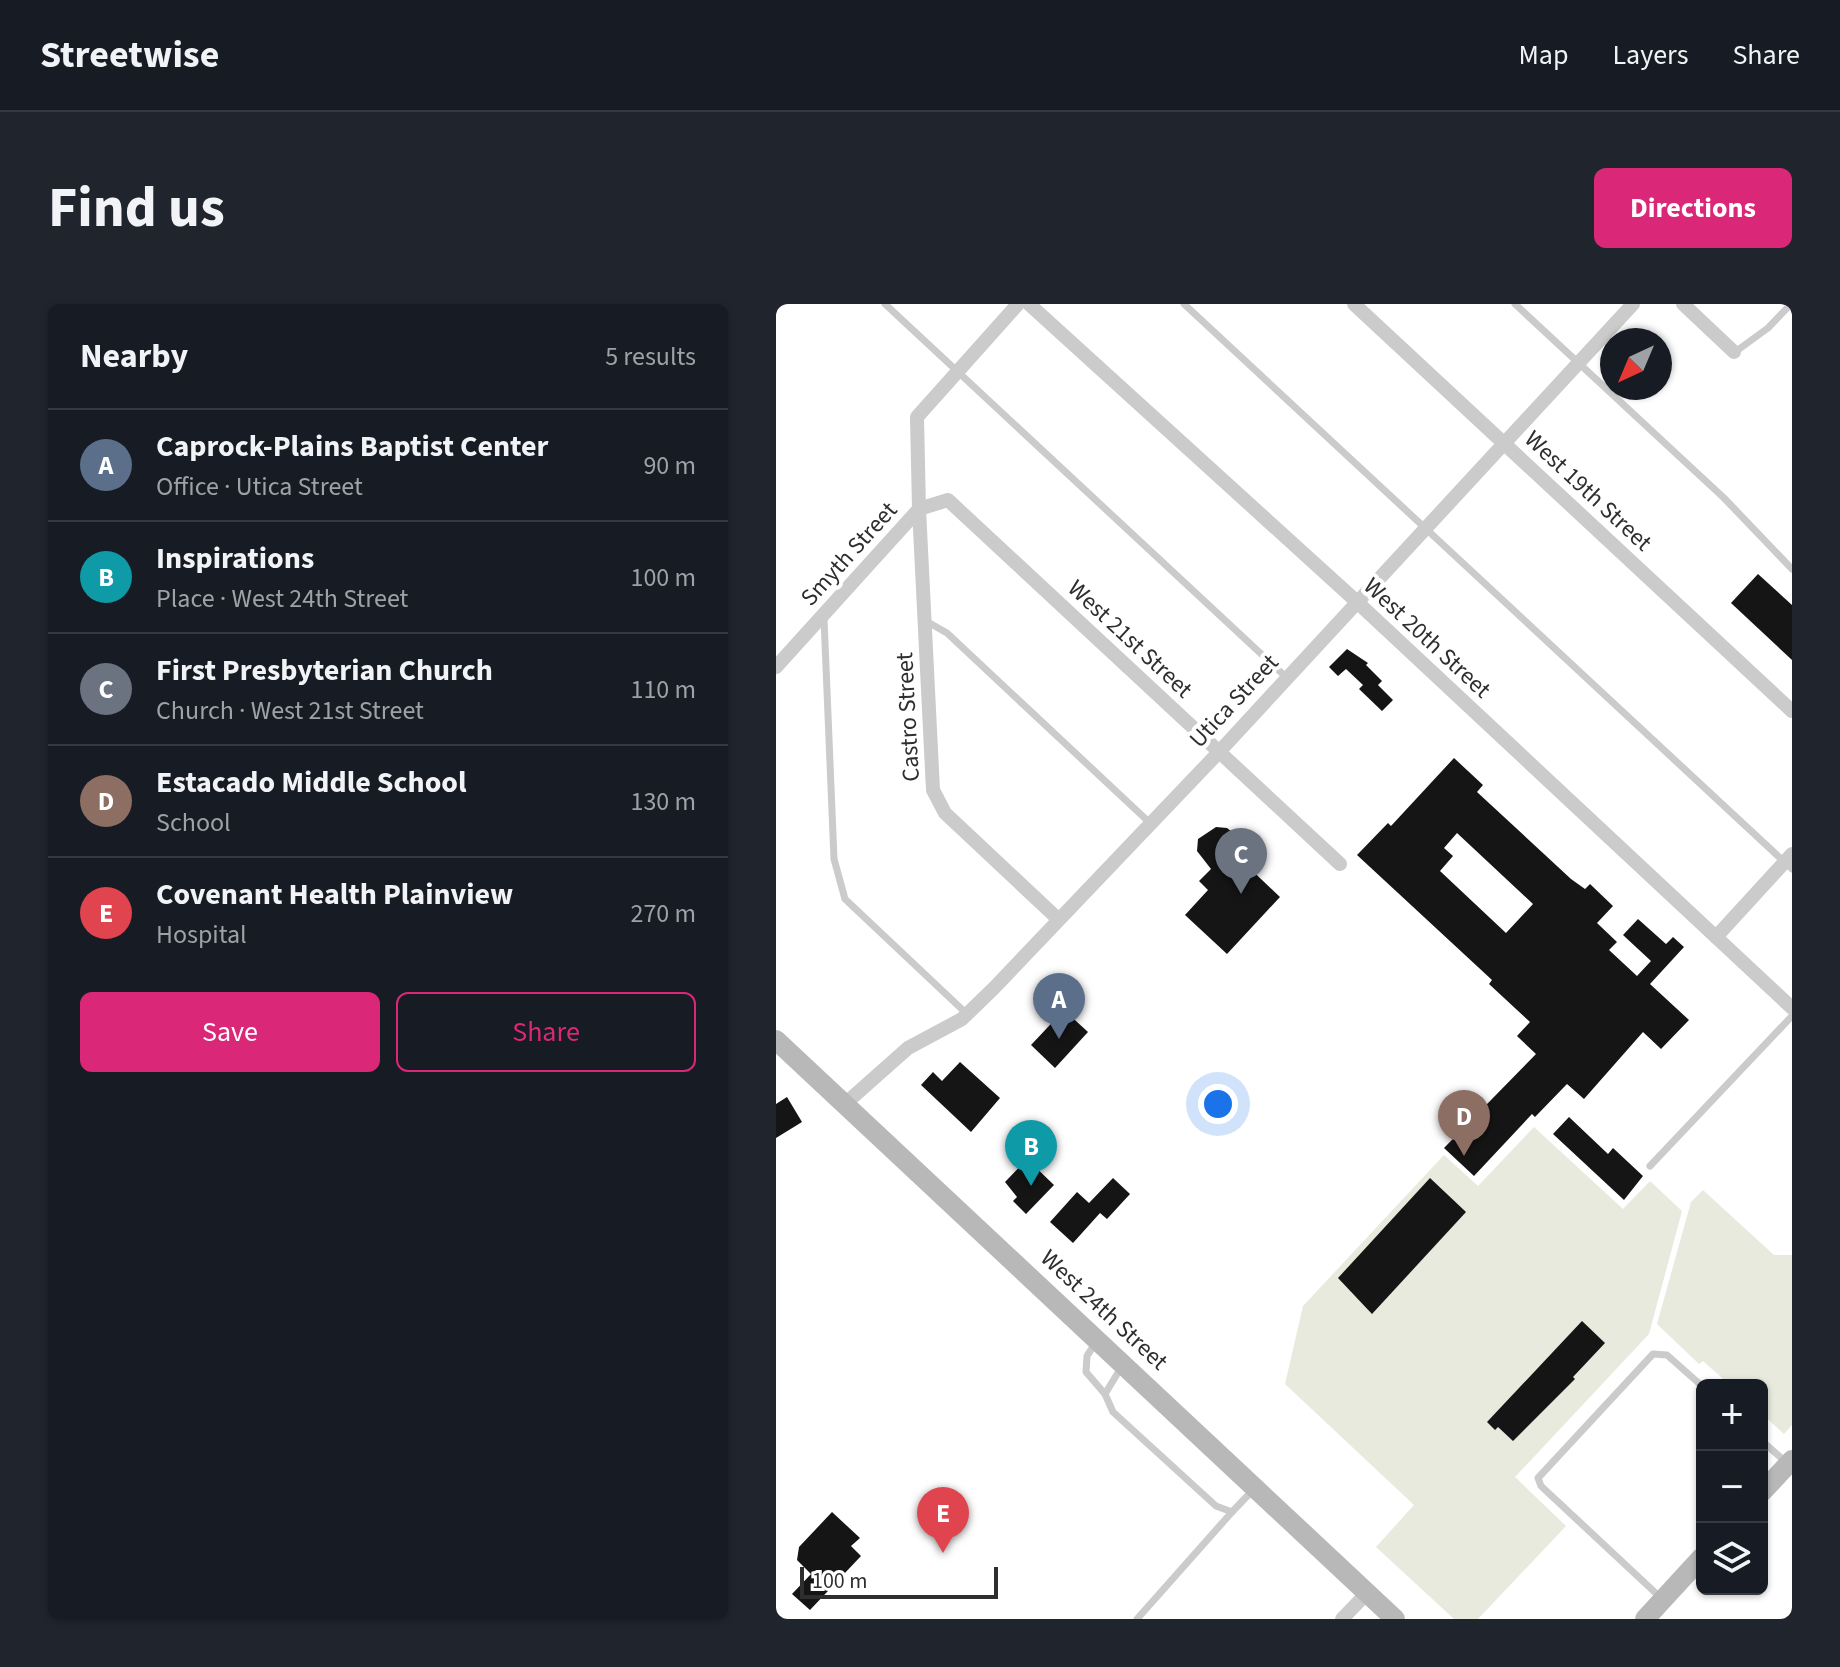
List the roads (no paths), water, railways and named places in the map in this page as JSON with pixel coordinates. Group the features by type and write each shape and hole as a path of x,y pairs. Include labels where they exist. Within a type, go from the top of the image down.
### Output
{"main road":[{"name":"West 24th Street","path":"776,1040 1395,1619"},
{"path":"1768,1486 1790,1462"},
{"path":"1645,1619 1696,1563"}],"street":[{"name":"Smyth Street","path":"776,667 919,509 917,417 1018,304"},
{"name":"West 20th Street","path":"1029,304 1356,601 1792,1008"},
{"name":"West 19th Street","path":"1354,304 1792,711"},
{"name":"Utica Street","path":"846,1103 908,1048 967,1014 1219,752 1633,304"},
{"path":"1683,304 1734,352"},
{"name":"West 21st Street","path":"919,509 948,500 1340,864"},
{"name":"Castro Street","path":"919,509 933,790 945,813 1058,919"},
{"path":"1716,937 1789,862"},
{"path":"1342,1619 1367,1593"}],"lane":[{"path":"885,304 1286,677"},
{"path":"1184,304 1423,529 1789,862"},
{"path":"1515,304 1724,498 1792,569"},
{"path":"1734,352 1768,328 1791,304"},
{"path":"823,615 834,859 845,899 967,1014"},
{"path":"925,620 947,633 1150,823"},
{"path":"1650,1166 1792,1016"},
{"path":"1098,1340 1087,1356 1086,1372 1105,1394 1113,1412 1216,1506 1232,1512"},
{"path":"1662,1600 1541,1486 1538,1478 1653,1354 1667,1355 1696,1381"},
{"path":"1105,1394 1124,1364"},
{"path":"1768,1446 1790,1462"},
{"path":"1137,1619 1255,1488"}],"place":[{"name":"First Presbyterian Church","path":"1241,894"},
{"name":"Caprock-Plains Baptist Center","path":"1059,1039"},
{"name":"Estacado Middle School","path":"1464,1156"},
{"name":"Inspirations","path":"1031,1186"},
{"name":"Covenant Health Plainview","path":"943,1553"}]}
